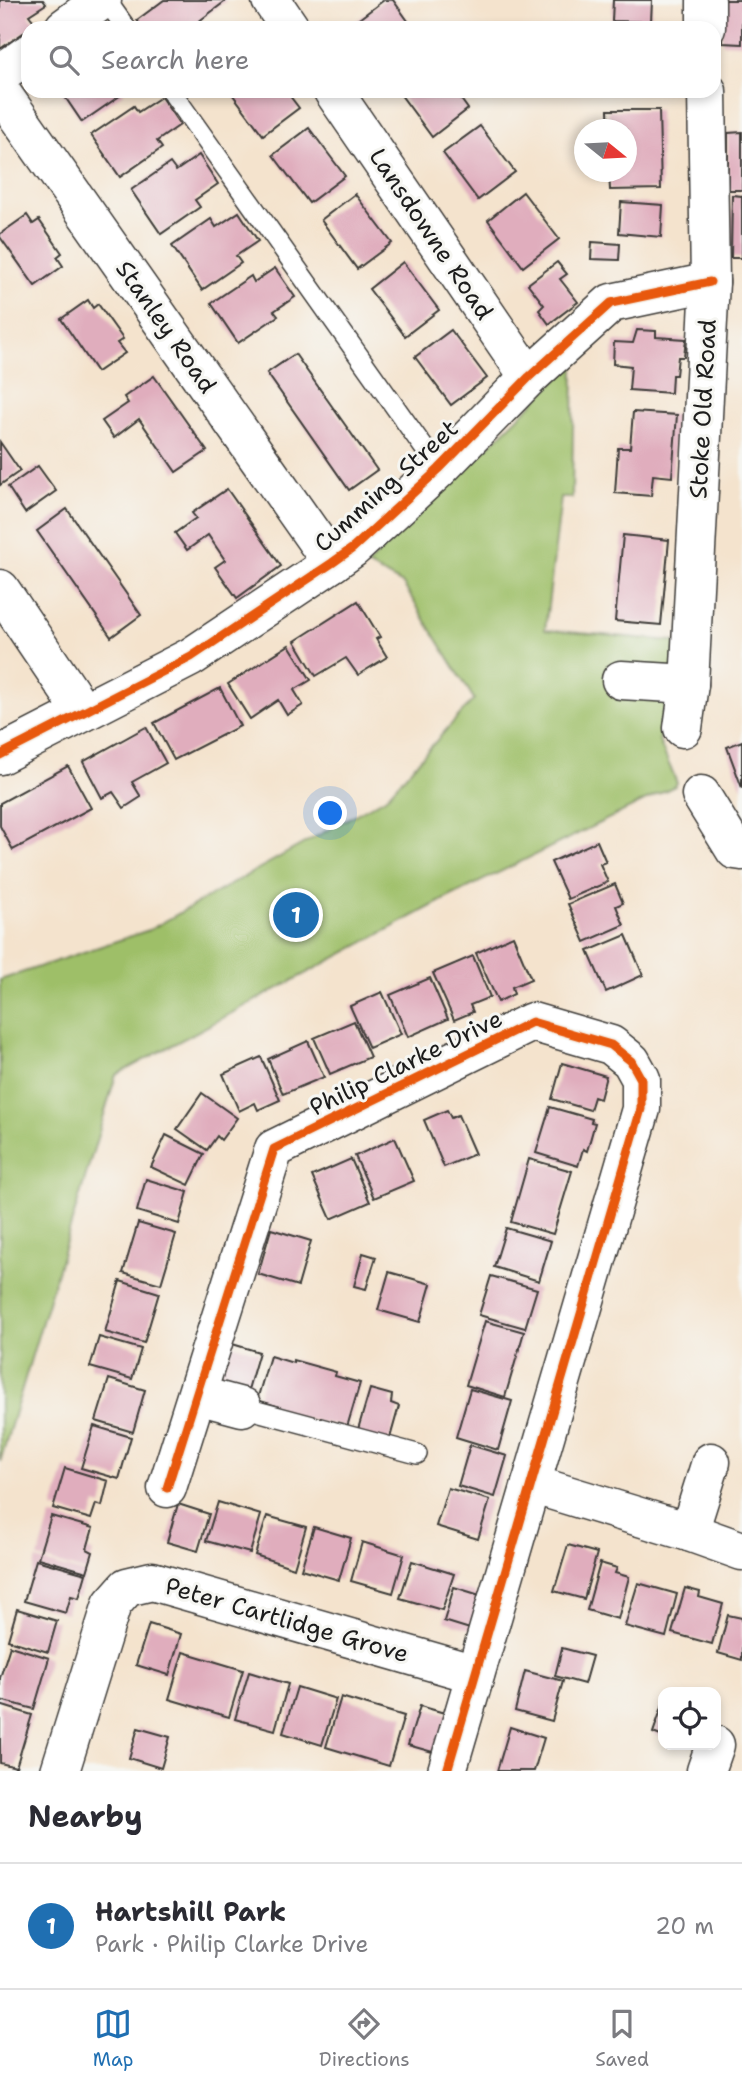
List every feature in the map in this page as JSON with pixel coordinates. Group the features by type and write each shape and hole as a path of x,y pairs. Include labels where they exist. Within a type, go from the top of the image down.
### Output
{"street":[{"path":"74,21 104,0"},
{"path":"271,0 285,21"},
{"path":"706,0 706,21"},
{"path":"0,74 21,59"},
{"name":"Stanley Road","path":"0,91 332,563"},
{"name":"Lansdowne Road","path":"339,98 529,377"},
{"name":"Stoke Old Road","path":"683,728 689,684 710,282 707,98"},
{"name":"Cumming Street","path":"0,755 191,657 353,548 439,469 529,377 611,303 710,282"},
{"path":"0,589 83,712"},
{"path":"621,680 689,684"},
{"path":"701,795 731,849"},
{"name":"Philip Clarke Drive","path":"167,1488 274,1149 533,1022 611,1045 631,1061 641,1079 641,1109 447,1771"},
{"path":"197,1395 242,1407"},
{"path":"689,1532 711,1462"},
{"path":"531,1484 742,1551"},
{"name":"Peter Cartlidge Grove","path":"60,1771 112,1604 127,1587 152,1581 475,1674"},
{"path":"706,1771 713,1750"}],"lane":[{"path":"104,0 120,21"},
{"path":"176,98 439,469"},
{"path":"242,1407 417,1454"}],"green space":[{"path":"574,363 572,498 561,498 545,630 684,642 659,741 677,783 443,900 116,1075 0,1462 0,980 149,930 385,798 474,699 403,584 367,565"}],"building":[{"path":"0,0 43,0 46,4 29,15 34,21 21,21 21,34 0,49"},
{"path":"164,0 227,0 199,21 137,20"},
{"path":"384,0 393,0 408,21 356,21"},
{"path":"613,0 652,0 651,21 612,21"},
{"path":"723,0 742,0 742,44 722,43"},
{"path":"66,98 117,98 82,122"},
{"path":"162,98 180,125 157,141 162,148 120,177 91,135 134,106 138,112"},
{"path":"235,98 291,98 299,108 263,135"},
{"path":"403,98 460,98 468,109 432,137"},
{"path":"608,110 659,110 661,189 610,190 610,182 637,182 637,119 608,119"},
{"path":"480,126 515,172 478,200 443,153"},
{"path":"309,128 345,176 309,203 273,155"},
{"path":"742,132 742,190 728,190 728,133"},
{"path":"199,155 218,184 195,200 200,207 161,234 131,190 170,163 176,171"},
{"path":"523,192 559,239 523,267 488,220"},
{"path":"355,194 392,243 357,269 321,220"},
{"path":"732,195 742,196 742,258 731,258"},
{"path":"621,202 663,205 661,237 619,233"},
{"path":"239,212 258,241 236,256 241,263 202,290 172,246 211,219 216,227"},
{"path":"27,215 33,224 39,220 62,253 57,257 63,266 35,286 0,237 0,234"},
{"path":"592,242 620,244 619,260 591,259"},
{"path":"403,262 439,310 405,336 369,289"},
{"path":"557,262 567,274 560,279 578,302 549,324 539,310 544,305 528,284"},
{"path":"275,268 295,297 274,311 278,316 238,343 211,303 251,276 254,282"},
{"path":"88,300 93,308 98,304 123,339 117,343 125,353 97,372 61,319"},
{"path":"451,330 487,378 451,405 415,357"},
{"path":"637,330 656,331 656,337 686,339 684,357 678,357 676,375 672,375 671,393 629,390 631,366 613,364 614,342 633,343"},
{"path":"295,354 377,470 349,490 267,373"},
{"path":"154,376 207,451 176,472 139,419 114,438 102,421 128,403 124,397"},
{"path":"633,412 677,415 672,477 653,475 651,496 615,493 618,448 630,448"},
{"path":"0,442 20,471 0,485"},
{"path":"38,466 56,491 25,513 8,487"},
{"path":"227,489 281,566 237,598 215,567 225,560 208,535 187,550 175,533 196,518 192,513"},
{"path":"67,509 141,615 111,637 37,531"},
{"path":"623,535 669,540 661,625 615,621"},
{"path":"358,601 380,637 376,639 387,657 358,675 346,658 316,676 295,641"},
{"path":"289,645 311,680 294,690 303,705 287,715 278,700 250,719 228,684"},
{"path":"220,688 240,726 174,760 154,723"},
{"path":"146,727 166,763 132,782 141,797 124,808 113,792 102,798 83,762"},
{"path":"742,741 742,788 727,747"},
{"path":"68,766 91,808 13,850 0,826 0,803"},
{"path":"597,841 606,862 600,864 608,882 568,899 551,862"},
{"path":"615,884 623,903 616,906 624,925 585,942 568,904"},
{"path":"626,935 643,975 606,992 588,951"},
{"path":"513,936 531,979 512,987 514,994 498,1002 476,953"},
{"path":"473,956 490,997 470,1005 473,1012 454,1020 433,973"},
{"path":"430,978 448,1019 408,1037 390,995"},
{"path":"382,992 401,1034 369,1048 350,1006"},
{"path":"354,1021 370,1057 330,1074 314,1038"},
{"path":"308,1041 324,1077 283,1094 268,1059"},
{"path":"261,1057 280,1100 258,1110 255,1103 239,1111 223,1074"},
{"path":"562,1063 606,1076 600,1099 594,1097 590,1110 552,1099"},
{"path":"202,1093 237,1118 221,1140 217,1136 207,1150 177,1129"},
{"path":"550,1107 592,1119 591,1122 595,1123 587,1151 583,1149 578,1166 536,1153"},
{"path":"447,1110 451,1118 458,1115 475,1154 444,1167 424,1120"},
{"path":"166,1135 204,1154 189,1185 151,1167"},
{"path":"395,1138 414,1181 374,1198 355,1156"},
{"path":"351,1159 370,1202 331,1219 312,1176"},
{"path":"529,1159 572,1171 553,1234 511,1222"},
{"path":"146,1179 188,1192 179,1224 137,1211"},
{"path":"138,1223 176,1234 161,1284 123,1273"},
{"path":"506,1228 551,1241 539,1281 494,1267"},
{"path":"271,1229 311,1241 298,1286 258,1274"},
{"path":"363,1253 376,1257 366,1289 354,1286"},
{"path":"389,1272 431,1284 420,1322 378,1310"},
{"path":"491,1276 537,1289 525,1328 479,1315"},
{"path":"120,1281 159,1293 144,1343 105,1332"},
{"path":"485,1321 524,1332 505,1397 466,1385"},
{"path":"99,1337 141,1349 132,1379 90,1367"},
{"path":"229,1343 259,1352 245,1400 214,1391"},
{"path":"270,1356 336,1372 335,1376 360,1383 347,1427 277,1414 280,1407 257,1400"},
{"path":"109,1379 145,1390 133,1432 96,1421"},
{"path":"370,1389 392,1395 391,1403 399,1406 388,1445 356,1436"},
{"path":"470,1389 512,1401 498,1450 456,1437"},
{"path":"94,1426 131,1437 119,1479 81,1468"},
{"path":"470,1445 507,1456 495,1497 458,1486"},
{"path":"65,1468 108,1481 102,1506 96,1504 91,1519 53,1508"},
{"path":"448,1488 490,1500 478,1539 436,1526"},
{"path":"218,1502 261,1515 250,1553 206,1541"},
{"path":"178,1504 209,1514 198,1551 167,1542"},
{"path":"51,1516 93,1528 87,1549 93,1552 87,1572 38,1558"},
{"path":"267,1516 306,1527 294,1568 255,1555"},
{"path":"314,1527 351,1538 339,1580 301,1569"},
{"path":"362,1542 404,1555 393,1593 351,1581"},
{"path":"568,1545 597,1553 584,1599 554,1591"},
{"path":"36,1560 86,1574 79,1598 71,1596 66,1613 24,1601"},
{"path":"412,1561 454,1574 442,1610 400,1598"},
{"path":"600,1563 617,1568 615,1573 629,1577 618,1619 587,1610"},
{"path":"638,1583 677,1594 666,1637 625,1626"},
{"path":"454,1587 483,1596 473,1630 444,1621"},
{"path":"685,1588 700,1592 699,1597 723,1604 712,1644 672,1633"},
{"path":"17,1609 57,1621 48,1652 8,1640"},
{"path":"728,1615 742,1618 742,1660 718,1653"},
{"path":"149,1624 181,1634 169,1675 136,1665"},
{"path":"10,1646 49,1658 34,1709 0,1700 0,1678"},
{"path":"562,1648 592,1656 584,1684 555,1676"},
{"path":"183,1652 243,1670 229,1717 169,1699"},
{"path":"525,1671 563,1681 552,1721 515,1711"},
{"path":"249,1672 288,1684 275,1730 235,1719"},
{"path":"297,1687 336,1699 322,1745 283,1733"},
{"path":"341,1697 404,1716 389,1766 326,1747"},
{"path":"0,1705 32,1715 16,1767 0,1763"},
{"path":"420,1706 448,1714 436,1753 408,1745"},
{"path":"658,1718 658,1735 653,1733"},
{"path":"510,1727 544,1738 534,1771 497,1771"},
{"path":"138,1728 170,1737 161,1768 129,1758"}],"cycle path":[{"path":"0,755 191,657 353,548 439,469 529,377 611,303 710,282"},
{"path":"167,1488 274,1149 532,1022 611,1045 631,1061 641,1079 641,1109 447,1771"}],"place":[{"name":"Hartshill Park","path":"296,915"}]}
